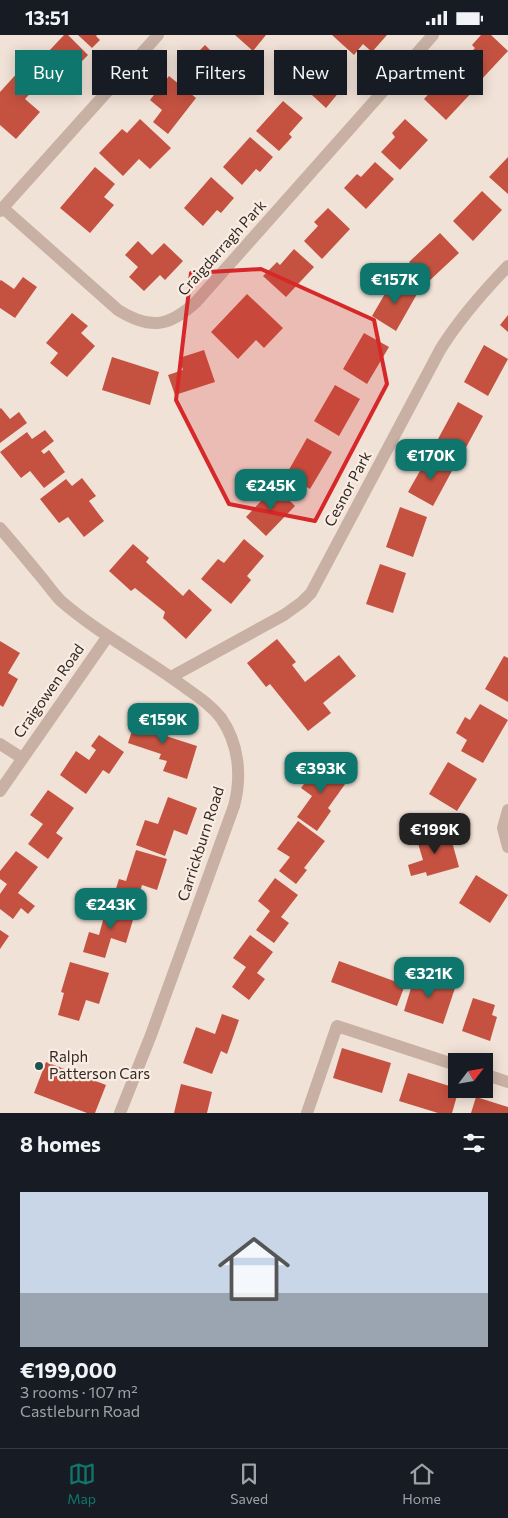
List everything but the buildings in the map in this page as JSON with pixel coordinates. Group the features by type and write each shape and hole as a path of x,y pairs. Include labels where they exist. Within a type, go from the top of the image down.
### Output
{"street":[{"path":"1,209 158,35"},
{"name":"Craigdarragh Park","path":"1,209 118,310 140,321 152,323 167,322 185,312 196,302 433,35"},
{"name":"Cesnor Park","path":"171,677 284,615 311,593 440,350 455,326 508,266"},
{"name":"Carrickburn Road","path":"0,528 60,600 108,636 207,703 228,729 238,762 239,776 234,806 154,1026 120,1113"},
{"name":"Craigowen Road","path":"0,791 108,636"},
{"path":"0,744 22,757"},
{"path":"508,810 503,828 508,847"},
{"path":"308,1113 337,1027 448,1062"},
{"path":"493,1077 508,1082"}],"highlighted area":[{"path":"261,269 374,320 387,384 315,521 229,504 176,400 191,273"}],"place":[{"name":"Ralph Patterson Cars","path":"39,1066"}]}
